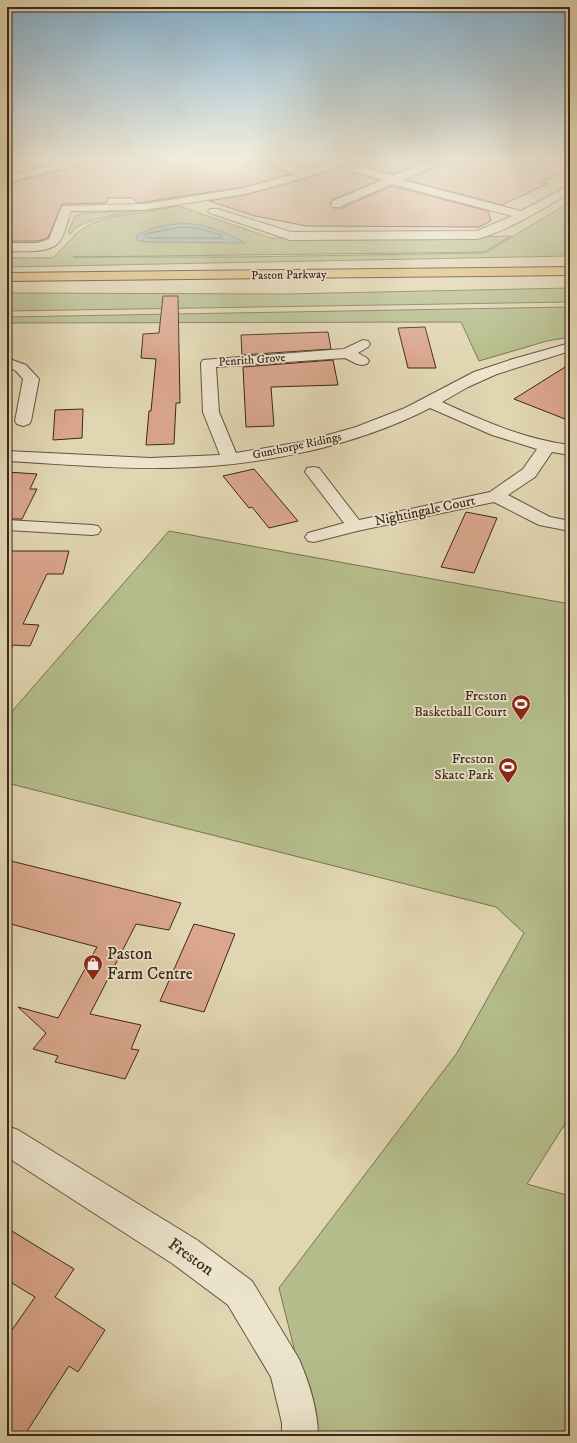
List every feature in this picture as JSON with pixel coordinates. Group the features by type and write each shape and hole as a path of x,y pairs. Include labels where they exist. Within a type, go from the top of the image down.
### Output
{"highway":[{"name":"Paston Parkway","path":"7,276 292,275 570,271"},
{"name":"Paston Parkway","path":"7,287 570,282"}],"street":[{"path":"7,247 36,247 48,245 54,241 60,226"},
{"path":"261,226 290,236 320,241 477,235 500,226"},
{"name":"Penrith Grove","path":"230,459 211,412 208,364 347,353 363,344"},
{"name":"Gunthorpe Ridings","path":"7,456 100,462 170,463 230,459 283,451 352,434 386,422 429,402 466,382 529,358 570,347"},
{"path":"347,353 362,361"},
{"path":"7,362 12,363 26,371 31,379 23,421"},
{"path":"429,402 498,433 547,447 570,450"},
{"name":"Nightingale Court","path":"314,537 355,526 496,496 529,473 547,447"},
{"name":"Nightingale Court","path":"313,472 355,526"},
{"path":"496,496 545,521 570,526"},
{"path":"7,525 92,530"},
{"name":"Freston","path":"7,1140 185,1252 240,1292 287,1371 300,1423 300,1436"}],"green space":[{"path":"70,226 79,226 71,234 68,232"},
{"path":"87,226 237,226 271,238 437,238 511,236 484,252 73,257 241,257 485,253 529,226 570,226 570,256 7,267 7,258 53,258 79,231"},
{"path":"570,288 570,302 7,311 7,293 284,294"},
{"path":"570,307 570,337 547,341 479,361 461,322 7,323 7,317"},
{"path":"169,531 570,604 570,1116 527,1184 570,1196 570,1436 316,1436 279,1288 457,1053 524,933 496,907 7,783 7,717"}],"water":[{"path":"162,226 203,226 230,235 245,243 148,242 137,240 136,236 152,228"}],"building":[{"path":"7,226 53,226 48,238 38,241 7,241"},
{"path":"365,226 480,226 479,227"},
{"path":"163,296 178,296 180,403 176,403 174,444 146,445 156,359 141,358 143,334 159,333"},
{"path":"425,327 436,368 408,368 398,328"},
{"path":"328,332 331,349 242,355 241,335"},
{"path":"333,360 338,385 271,387 274,426 246,427 243,367"},
{"path":"570,364 570,421 514,399"},
{"path":"83,409 82,438 53,440 55,410"},
{"path":"254,469 298,521 269,528 252,507 249,508 223,476"},
{"path":"7,472 37,474 30,489 37,489 22,519 7,519"},
{"path":"466,512 497,518 474,573 441,567"},
{"path":"7,551 69,551 63,574 47,574 23,624 39,625 30,646 13,645 7,658"},
{"name":"Paston Farm Centre","path":"7,860 181,903 169,930 136,924 90,1014 141,1025 131,1049 139,1050 125,1079 55,1062 58,1056 33,1049 46,1033 18,1007 58,1018 97,947 7,923"},
{"path":"194,924 235,934 204,1012 160,1001"},
{"path":"7,1228 74,1269 55,1297 105,1330 78,1372 69,1366 24,1436 7,1436 7,1337 35,1297 7,1280"}],"place":[{"name":"Freston Basketball Court","path":"521,721"},
{"name":"Freston Skate Park","path":"508,784"},
{"name":"Paston Farm Centre","path":"93,981"}]}
